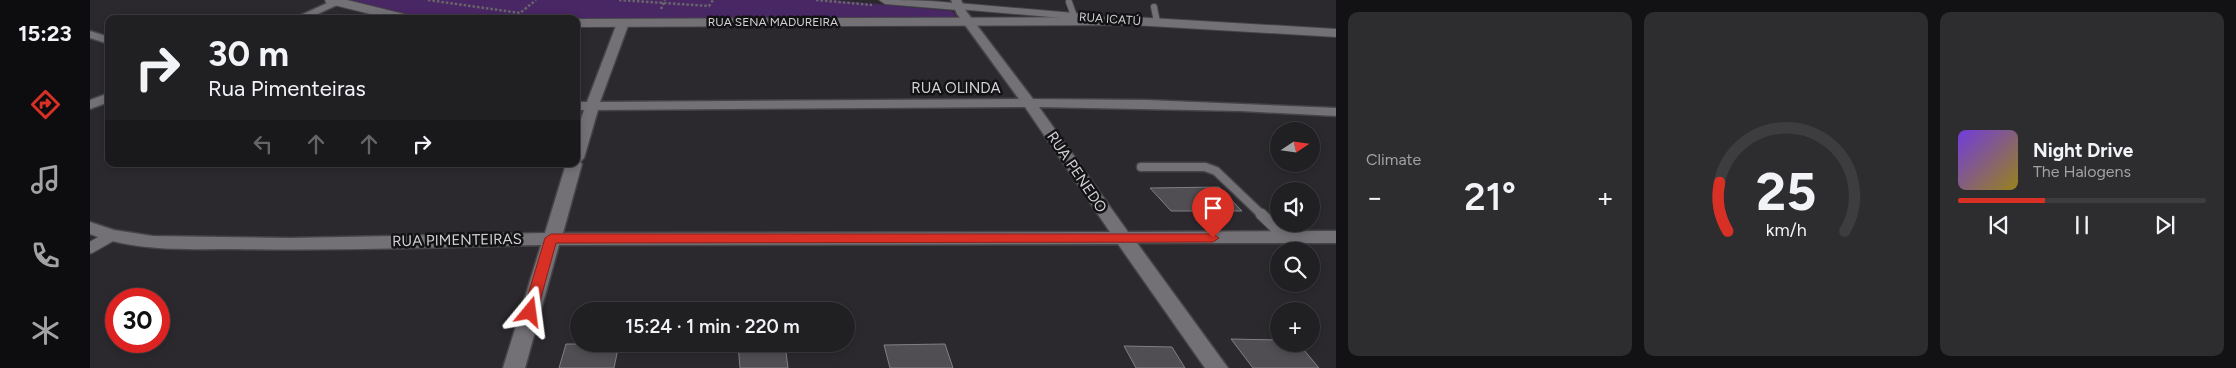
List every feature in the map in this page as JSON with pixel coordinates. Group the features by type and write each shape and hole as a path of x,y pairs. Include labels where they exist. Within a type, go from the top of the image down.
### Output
{"street":[{"name":"RUA ICATÚ","path":"885,0 956,3"},
{"path":"306,15 337,1 391,15"},
{"path":"913,2 920,22"},
{"name":"RUA PENEDO","path":"956,3 1217,368"},
{"name":"RUA SENA MADUREIRA","path":"580,20 624,23 1133,21"},
{"name":"RUA ICATÚ","path":"1133,21 1336,33"},
{"path":"580,145 592,106 624,23"},
{"path":"90,34 105,39"},
{"path":"90,105 105,99"},
{"name":"RUA OLINDA","path":"580,106 1232,105 1336,112"},
{"path":"514,368 573,167"},
{"name":"RUA PIMENTEIRAS","path":"90,228 111,236 153,242 290,244 551,238 1336,237"}],"lane":[{"path":"1069,2 1074,16"},
{"name":"RUA ICATÚ","path":"956,3 1133,21"},
{"path":"1154,7 1157,22"},
{"path":"1141,167 1205,167 1216,171 1285,238"},
{"path":"90,248 111,236"}],"path":[{"path":"428,0 520,13 536,0"},
{"path":"619,0 665,1 709,6 713,0"},
{"path":"661,10 665,1"}],"shaded area":[{"path":"352,0 833,0 952,11 959,20 580,19 580,15 406,15 349,2"}],"building":[{"path":"1219,187 1242,211 1171,211 1150,188"},
{"path":"1231,339 1270,340 1270,352 1306,352 1319,368 1253,368"},
{"path":"566,344 570,344 570,352 617,352 614,368 559,368"},
{"path":"945,344 953,368 890,368 884,345"},
{"path":"1124,346 1172,347 1185,368 1136,368"},
{"path":"739,352 786,352 788,368 740,368"}],"route":[{"path":"530,312 551,238 1213,238"}]}
